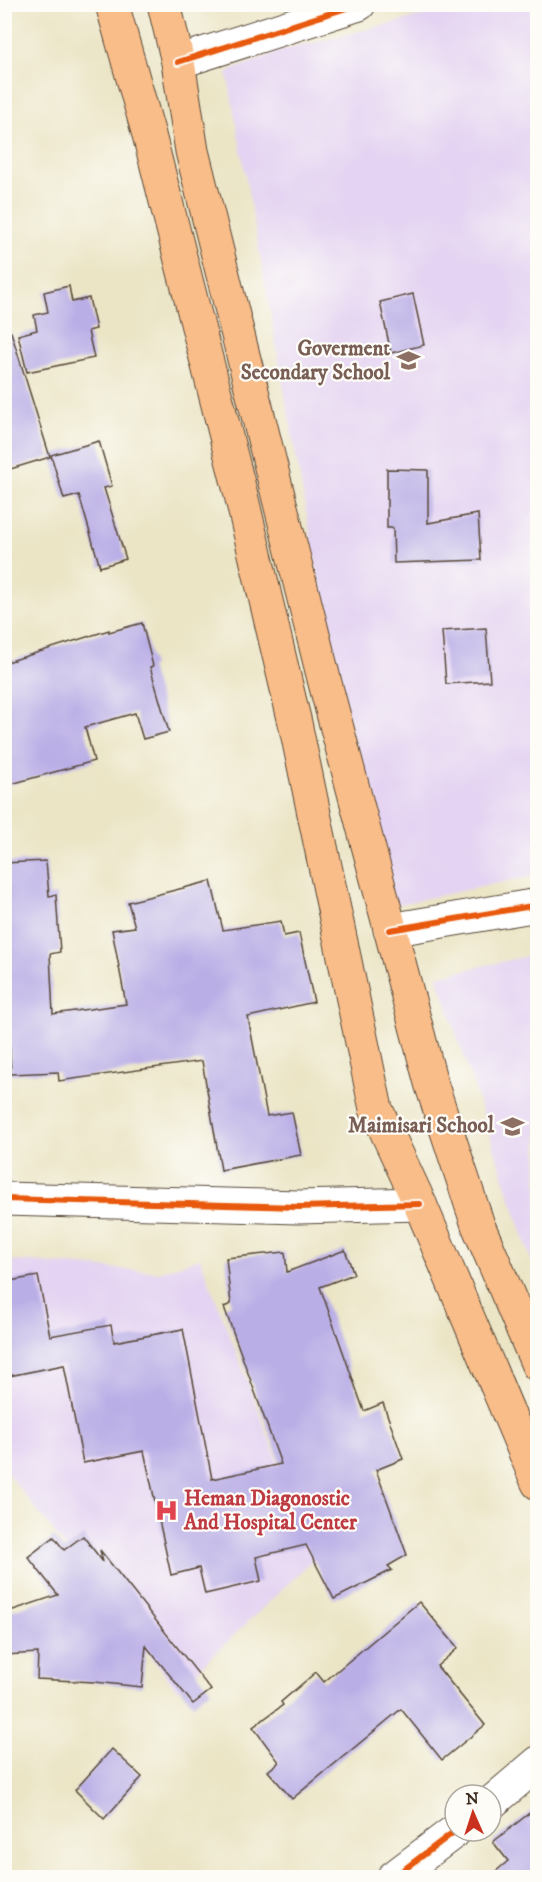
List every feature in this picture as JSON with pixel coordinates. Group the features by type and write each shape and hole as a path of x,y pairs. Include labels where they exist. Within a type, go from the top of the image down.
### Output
{"highway":[{"path":"112,4 149,135 238,484 295,723 376,1109 420,1204 537,1483"},
{"path":"164,4 178,62 192,151 319,661 431,1083 474,1214 537,1365"},
{"path":"320,841 365,834"}],"street":[{"path":"178,62 359,4"},
{"path":"390,930 537,905"},
{"path":"4,1198 298,1207 420,1204"},
{"path":"503,1793 537,1763"},
{"path":"393,1878 443,1840"}],"shaded area":[{"name":"Goverment Secondary School","path":"466,5 537,5 537,875 395,905 331,650 227,72 280,51"},
{"name":"Maimisari School","path":"538,954 537,1277 437,976"},
{"name":"Heman Diagonostic And Hospital Center","path":"200,1258 315,1558 177,1690 5,1470 4,1260 159,1272"}],"building":[{"path":"69,286 72,302 89,298 96,329 88,331 94,358 27,372 18,335 37,330 34,315 48,312 44,292"},
{"path":"413,294 424,345 391,353 380,302"},
{"path":"11,332 50,457 4,471 4,333"},
{"path":"99,441 112,486 104,488 126,559 100,567 79,495 64,499 51,455"},
{"path":"387,469 428,470 428,523 478,514 481,560 394,563 393,528 387,528"},
{"path":"142,623 153,666 150,667 169,732 143,739 135,713 85,727 94,761 4,786 4,663 109,630 109,632"},
{"path":"486,628 490,681 446,684 442,631"},
{"path":"46,861 49,896 56,895 60,952 50,954 53,1014 126,1004 112,930 135,927 128,902 211,881 223,930 281,921 284,936 299,933 314,1002 248,1017 267,1116 292,1112 301,1155 221,1170 202,1061 59,1081 58,1072 11,1074 7,997 4,997 4,863"},
{"path":"345,1250 354,1274 320,1287 364,1411 383,1403 403,1459 376,1470 407,1555 388,1566 392,1570 334,1599 306,1545 256,1557 261,1581 205,1594 199,1568 171,1575 144,1451 83,1463 64,1365 4,1377 4,1282 38,1276 50,1336 111,1325 114,1342 183,1329 212,1479 281,1464 224,1307 231,1304 226,1258 285,1252 287,1272"},
{"path":"83,1536 103,1562 100,1550 211,1690 193,1704 146,1646 142,1687 37,1679 38,1653 4,1655 4,1613 58,1595 28,1557 54,1537 64,1550"},
{"path":"419,1602 458,1648 437,1666 485,1725 442,1760 401,1709 292,1799 268,1771 279,1762 253,1727 283,1705 281,1702 316,1672 324,1682"},
{"path":"112,1749 142,1777 104,1819 75,1790"},
{"path":"537,1807 537,1878 488,1878 508,1861 494,1843 503,1843 503,1834"}],"cycle path":[{"path":"178,62 359,4"},
{"path":"390,930 538,905"},
{"path":"4,1199 298,1207 420,1204"},
{"path":"393,1878 443,1840"}],"place":[{"name":"Goverment Secondary School","path":"408,361"},
{"name":"Maimisari School","path":"512,1126"},
{"name":"Heman Diagonostic And Hospital Center","path":"166,1511"}]}
